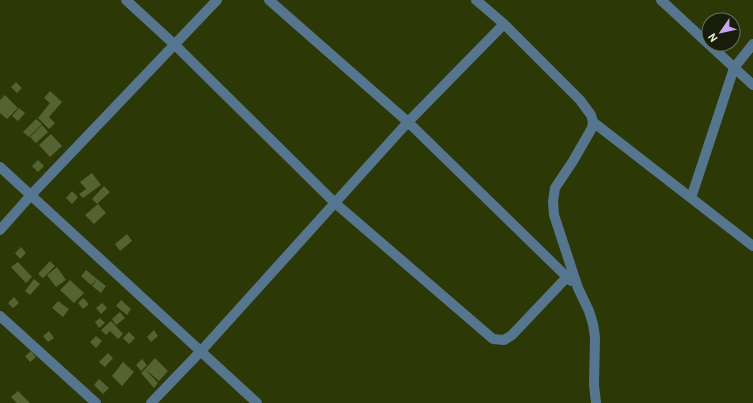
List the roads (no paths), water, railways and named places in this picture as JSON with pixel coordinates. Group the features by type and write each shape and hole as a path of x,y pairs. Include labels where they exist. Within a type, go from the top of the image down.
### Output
{"street":[{"path":"126,0 175,45 335,203 493,339 504,340 512,335 567,277"},
{"path":"0,230 31,195 175,45 216,0"},
{"path":"269,0 408,122 578,288"},
{"path":"476,0 504,24 580,100 591,115 593,122 592,128 555,188 553,202 554,215 578,288 594,324 596,403"},
{"path":"661,0 753,85"},
{"path":"151,403 201,351 408,122 504,24"},
{"path":"691,198 734,68 753,44"},
{"path":"593,122 753,246"},
{"path":"0,167 257,403"},
{"path":"0,316 96,403"}]}
